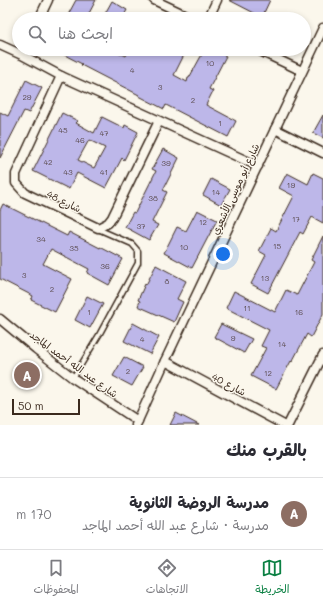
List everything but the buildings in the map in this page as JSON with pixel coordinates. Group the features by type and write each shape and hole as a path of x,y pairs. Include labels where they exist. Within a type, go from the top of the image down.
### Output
{"street":[{"path":"42,12 48,0"},
{"path":"154,0 179,12"},
{"path":"211,12 217,0"},
{"name":"شارع أبو موسى الأشعري","path":"311,53 323,28"},
{"path":"0,45 12,49"},
{"path":"29,56 61,76 258,166"},
{"path":"270,56 302,72"},
{"name":"شارع أبو موسى الأشعري","path":"137,423 164,362 310,56"},
{"name":"شارع 48","path":"61,76 16,174 16,183 25,193 98,228"},
{"path":"98,228 108,223 112,218 159,121"},
{"path":"275,129 323,152"},
{"name":"شارع عبد الله أحمد الماجد","path":"0,320 73,378 137,423"},
{"path":"288,425 323,355"},
{"name":"شارع 40","path":"164,362 284,425"}],"lane":[{"path":"73,378 99,335 138,263 138,251 132,244 98,228"}],"place":[{"name":"مدرسة الروضة الثانوية","path":"27,375"}]}
